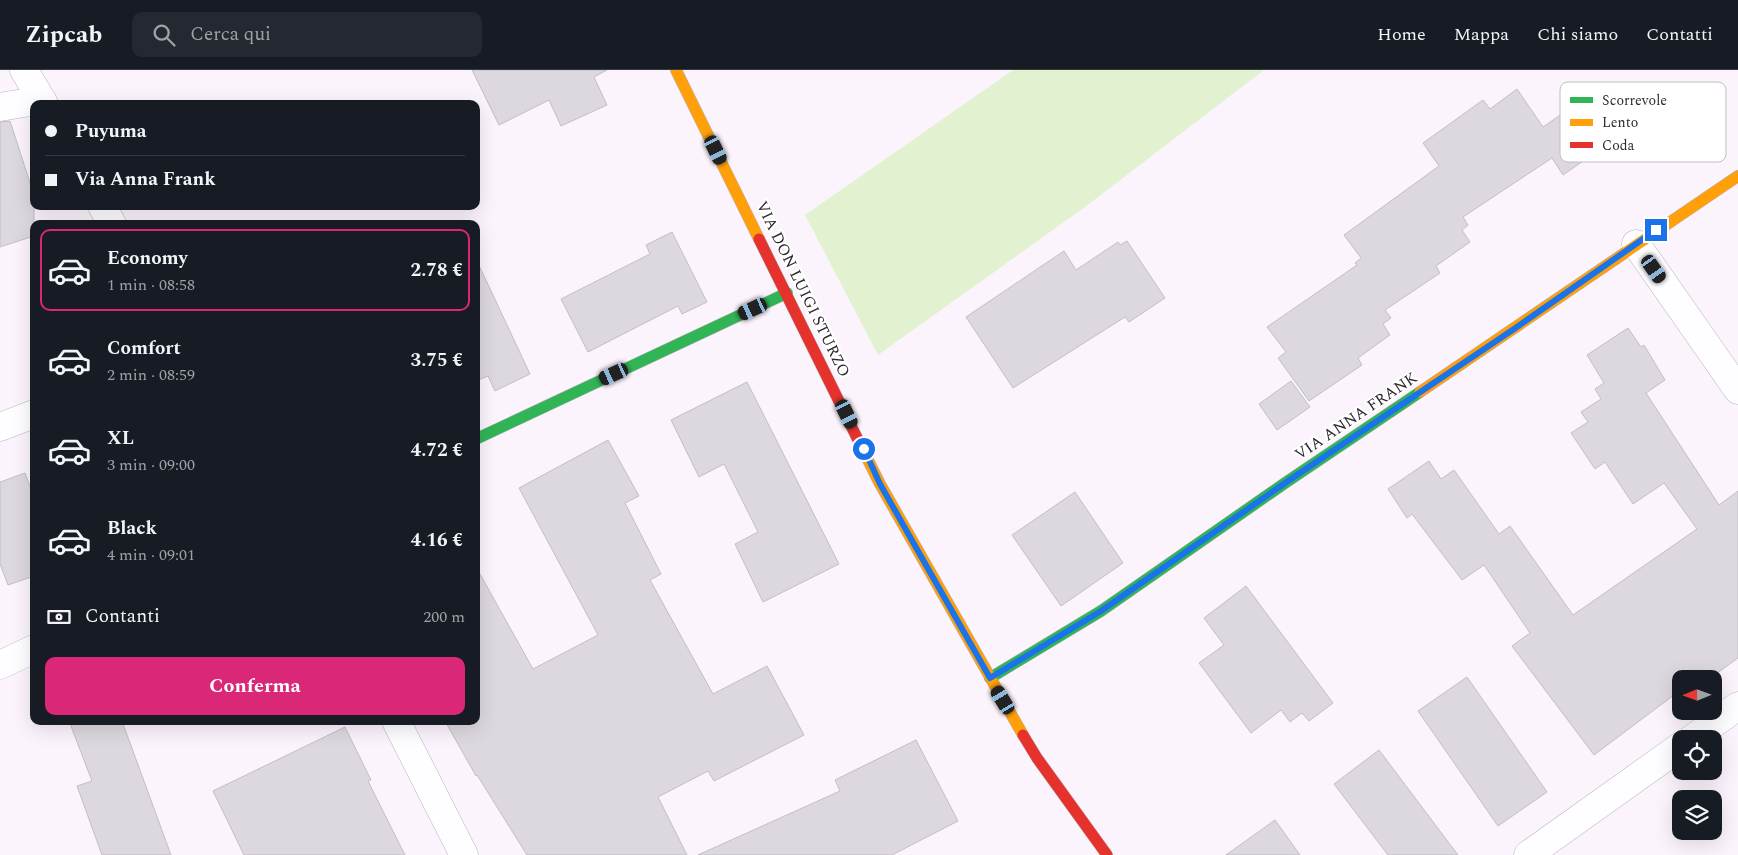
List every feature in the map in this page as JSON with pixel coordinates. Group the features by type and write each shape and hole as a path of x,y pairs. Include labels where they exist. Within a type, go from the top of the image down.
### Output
{"street":[{"path":"24,70 42,100"},
{"name":"VIA DON LUIGI STURZO","path":"676,70 880,484 1037,758 1107,855"},
{"path":"0,107 30,104"},
{"name":"VIA ANNA FRANK","path":"990,678 1101,611 1285,483 1738,176"},
{"path":"1636,244 1738,390"},
{"path":"480,437 787,293"},
{"path":"0,427 30,416"},
{"path":"0,665 30,651"},
{"path":"1705,730 1738,706"},
{"path":"398,725 464,855"},
{"path":"1528,855 1672,752"}],"green space":[{"path":"1013,70 1264,70 1085,207 878,355 805,215"}],"building":[{"path":"472,70 607,70 594,77 607,105 561,126 549,100 499,125"},
{"path":"1517,89 1543,127 1560,115 1560,162 1582,162 1563,175 1552,158 1463,217 1468,225 1462,230 1470,242 1436,266 1440,273 1385,310 1391,318 1383,324 1390,335 1358,358 1362,365 1309,401 1278,358 1286,352 1267,327 1357,265 1355,263 1361,258 1344,235 1439,166 1423,143 1483,100 1490,109"},
{"path":"10,121 30,183 30,210 34,210 34,220 30,220 30,237 0,247 0,122"},
{"path":"672,232 707,302 682,314 678,306 588,352 561,299 650,254 646,245"},
{"path":"1127,241 1165,298 1129,322 1125,317 1013,388 966,317 1064,251 1076,270 1118,242 1120,245"},
{"path":"480,268 530,374 495,391 488,376 480,379"},
{"path":"1628,328 1641,347 1644,345 1665,380 1646,393 1719,505 1738,491 1738,658 1721,670 1672,670 1672,696 1594,755 1512,646 1530,633 1484,565 1462,580 1412,514 1407,518 1388,489 1429,461 1441,479 1454,470 1499,534 1510,526 1573,615 1697,529 1664,483 1633,504 1605,462 1595,469 1571,433 1588,422 1581,412 1601,399 1595,389 1604,383 1587,355"},
{"path":"1291,381 1310,407 1277,430 1259,404"},
{"path":"747,382 839,564 763,602 735,544 758,532 724,464 699,477 671,420"},
{"path":"608,440 639,496 625,503 661,574 650,580 713,694 767,666 804,735 714,781 708,771 658,797 687,855 527,855 476,776 447,725 480,725 480,574 533,669 598,635 519,488"},
{"path":"25,473 30,486 30,577 8,585 0,564 0,482"},
{"path":"1075,492 1123,563 1061,606 1012,535"},
{"path":"1246,586 1333,703 1309,721 1302,713 1290,722 1281,710 1251,733 1199,663 1224,645 1204,618"},
{"path":"1467,677 1547,792 1498,826 1418,711"},
{"path":"71,725 123,725 171,855 102,855 77,786 92,781"},
{"path":"345,727 371,780 368,781 405,855 244,855 213,791"},
{"path":"916,740 958,821 892,855 698,855 840,791 835,780"},
{"path":"1379,750 1458,855 1388,855 1334,784"},
{"path":"1275,820 1300,855 1226,855"}],"traffic: fast":[{"path":"480,437 787,293"},
{"path":"990,678 1101,611 1420,392"}],"traffic: slow":[{"path":"676,70 759,239"},
{"path":"1420,392 1738,176"},
{"path":"866,456 880,484 1023,735"}],"traffic: jam":[{"path":"759,239 866,456"},
{"path":"1023,735 1037,758 1107,855"}],"route":[{"path":"864,449 880,484 990,678 1033,654 1101,611 1656,230"}]}
